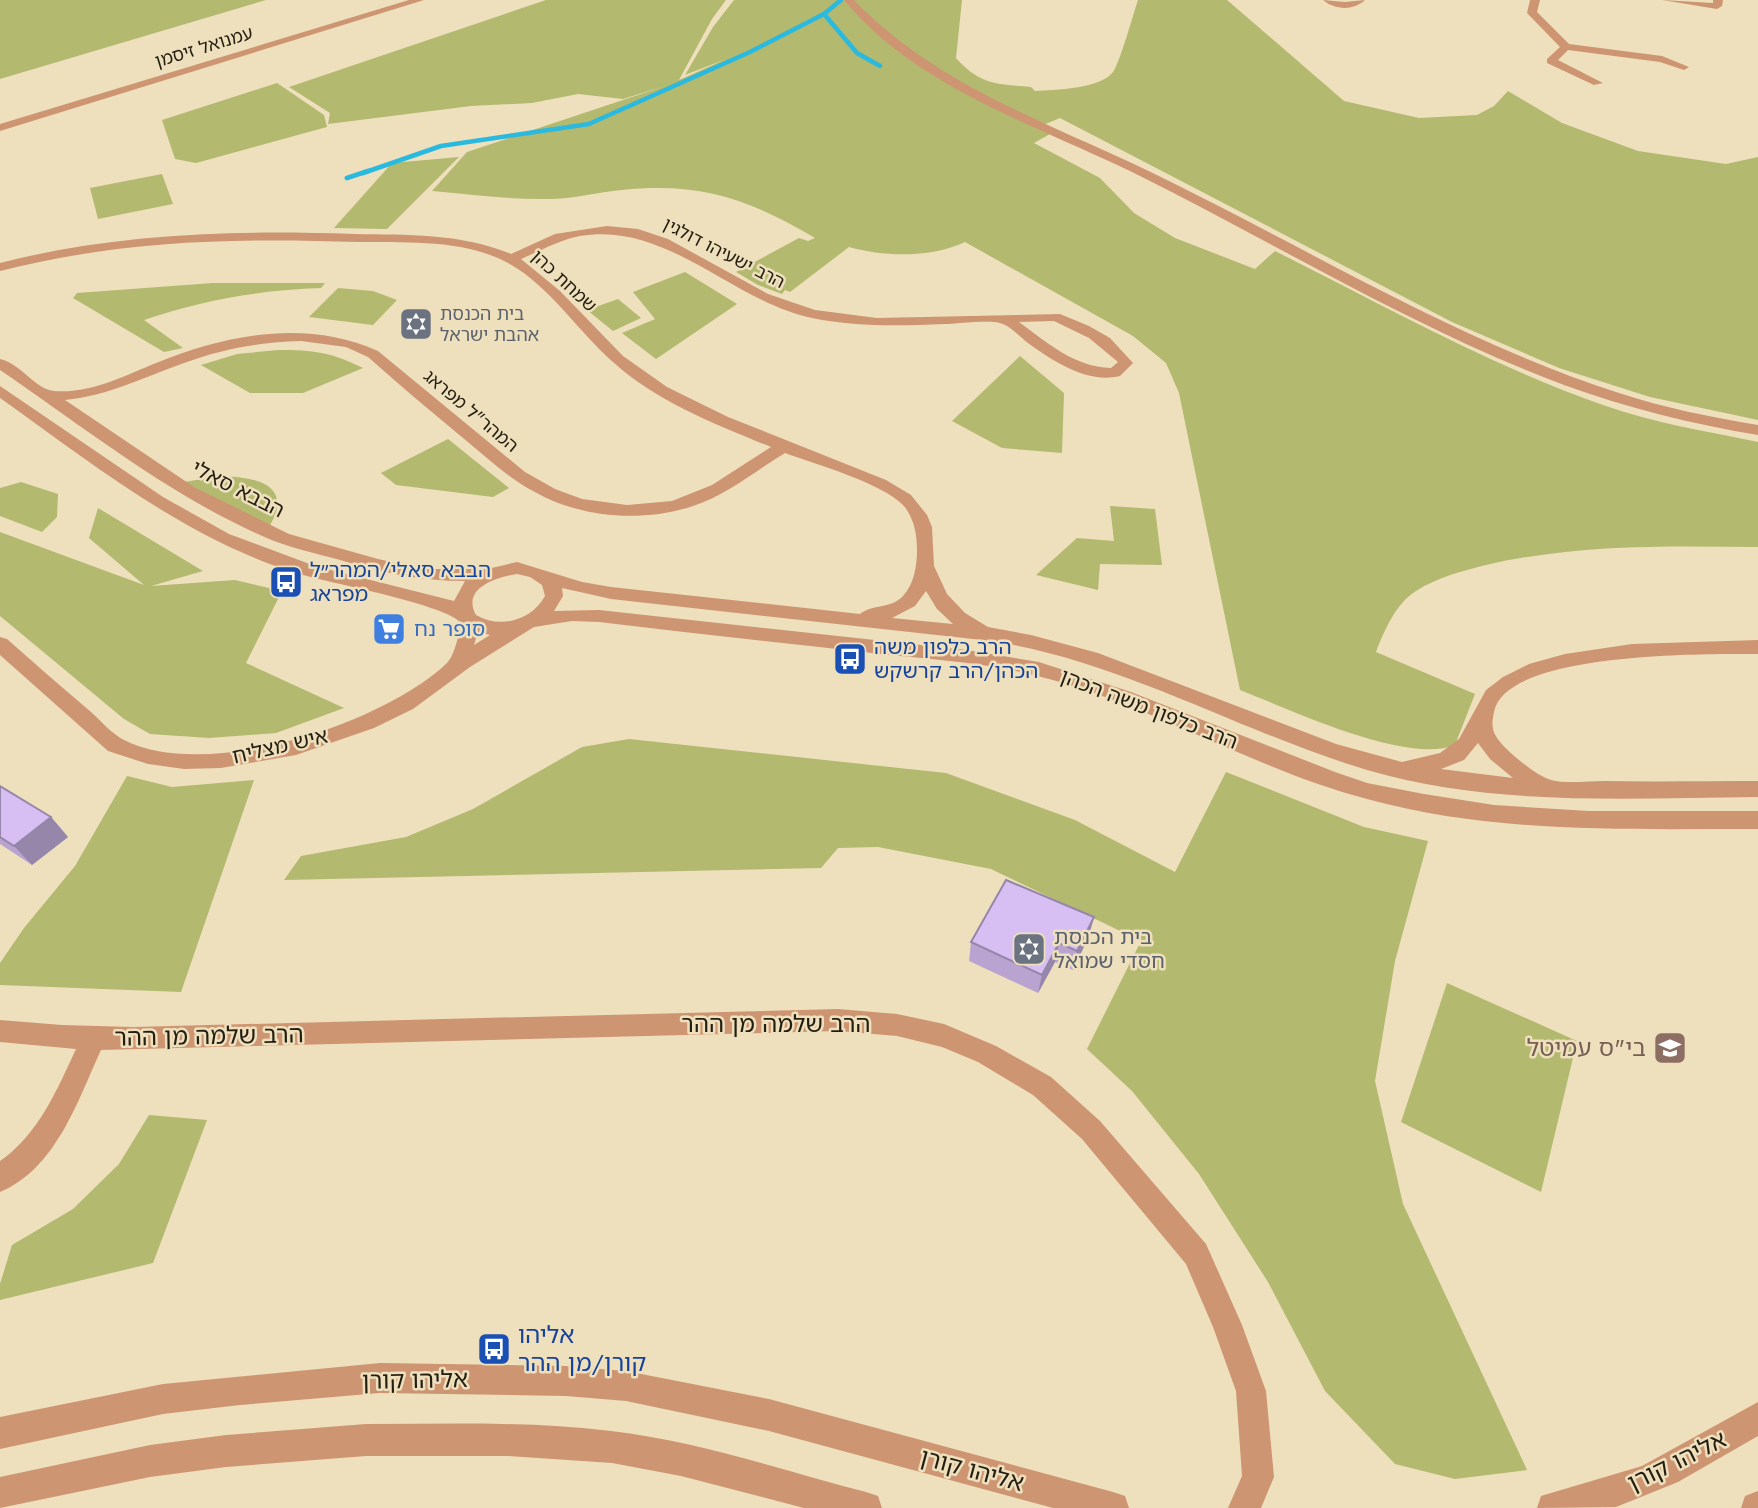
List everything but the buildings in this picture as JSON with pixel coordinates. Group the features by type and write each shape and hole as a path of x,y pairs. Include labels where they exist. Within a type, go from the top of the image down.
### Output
{"street":[{"name":"עמנואל זיסמן","path":"0,128 419,0"},
{"path":"849,0 891,40 938,74 1172,187 1406,310 1508,358 1615,398 1668,413 1758,430"},
{"path":"1328,0 1341,5 1351,5 1360,0"},
{"path":"1535,0 1532,13 1566,47 1662,59 1684,67"},
{"path":"1667,0 1717,6 1718,0"},
{"path":"1566,47 1551,61 1598,83"},
{"name":"הרב ישעיהו דולגין","path":"511,259 560,237 581,232 607,230 638,233 663,242 764,297 813,314 877,322 1008,321 1040,317 1066,320 1115,349 1126,363 1115,373 1072,366 1008,321"},
{"name":"שמחת כהן","path":"0,267 60,250 106,243 256,234 422,240 485,249 511,259 540,281 607,348 659,388 718,418 899,494 913,506 923,528 926,543 925,566"},
{"name":"המהר\"ל מפראג","path":"47,395 84,395 127,381 176,360 233,345 288,338 340,341 358,346 373,355 532,484 570,501 606,508 643,510 673,507 695,499 786,445"},
{"name":"הבבא סאלי","path":"0,363 188,491 251,524 283,537 377,565 425,575 487,575"},
{"name":"המהר\"ל מפראג","path":"89,423 94,407 107,392 127,381"},
{"path":"0,391 162,505 227,540 296,565 359,584 444,603 468,617 493,628 525,624 550,605 554,588 542,574 517,568 487,575 466,592 462,602 468,617 457,666"},
{"path":"845,619 892,612 910,600 921,582 925,566"},
{"path":"925,566 936,598 963,623 994,636"},
{"name":"הרב כלפון משה הכהן","path":"542,574 579,588 611,593 994,636 1048,645 1092,659 1336,752 1394,768 1486,783 1575,789 1758,789"},
{"name":"הרב כלפון משה הכהן","path":"525,624 572,615 599,616 967,657 1039,669 1124,697 1327,778 1367,791 1424,803 1494,814 1589,820 1758,820"},
{"name":"איש מצליח","path":"0,644 115,745 138,755 170,761 251,758 318,741 367,723 401,706 457,666 525,624"},
{"path":"1394,768 1438,762 1457,755 1468,743 1485,706 1496,691 1541,666 1635,652 1758,647"},
{"path":"1485,706 1482,728 1496,751 1544,787"},
{"name":"הרב שלמה מן ההר","path":"0,1031 134,1039 838,1020 897,1026 944,1036 987,1054 1042,1086 1091,1130 1196,1254 1227,1325 1251,1391 1258,1477 1244,1508"},
{"path":"0,1178 38,1144 57,1115 94,1038"},
{"name":"אליהו קורן","path":"0,1433 163,1399 240,1390 380,1378 566,1381 626,1386 769,1415 1114,1508"},
{"name":"אליהו קורן","path":"1553,1508 1600,1496 1650,1478 1758,1418"},
{"path":"0,1493 150,1461 226,1451 366,1440 508,1440 612,1447 667,1457 754,1477 866,1508"}],"green space":[{"path":"0,0 266,0 0,79"},
{"path":"546,0 726,0 712,19 679,80 726,59 685,75 713,27 734,0 962,0 956,58 973,74 990,82 1031,87 1035,91 1076,88 1107,78 1119,59 1138,0 1227,0 1344,101 1419,118 1477,115 1494,106 1508,91 1562,123 1638,151 1726,164 1758,157 1758,420 1650,397 1559,368 1452,322 1060,118 1036,128 1050,134 1034,143 1100,178 1134,213 1175,238 1255,269 1275,251 1437,333 1561,389 1641,417 1758,442 1758,547 1656,547 1554,553 1486,565 1441,578 1416,591 1397,610 1376,652 1475,694 1455,745 1434,749 1408,748 1378,741 1317,721 1240,690 1179,393 1166,363 1133,336 965,242 938,251 908,254 878,253 849,247 790,292 785,290 782,294 758,285 736,272 799,238 808,241 815,238 768,213 723,196 700,191 650,188 549,199 432,191 467,152 665,86 623,99 578,94 532,103 471,106 328,124 330,113 289,87"},
{"path":"277,83 324,115 327,127 196,163 175,159 162,120"},
{"path":"459,157 387,229 334,228 392,163"},
{"path":"162,174 173,204 98,219 90,188"},
{"path":"685,272 737,304 656,359 622,333 655,319 633,292"},
{"path":"213,283 325,283 321,288 276,291 209,302 144,320 183,348 164,352 73,298 77,293"},
{"path":"338,288 373,291 397,300 373,325 309,317"},
{"path":"618,299 641,318 613,331 587,310"},
{"path":"278,350 322,353 363,368 303,393 250,393 201,365 237,354"},
{"path":"1020,356 1064,393 1062,453 1002,448 952,421"},
{"path":"448,439 509,488 493,497 396,485 381,473"},
{"path":"221,476 257,481 272,490 277,507 269,528 184,482"},
{"path":"21,482 58,494 57,517 42,532 0,516 0,488"},
{"path":"1110,506 1155,509 1162,565 1100,564 1098,590 1036,575 1077,538 1114,541"},
{"path":"98,508 203,571 151,586 235,580 282,591 246,663 344,708 276,733 209,738 150,734 124,719 0,616 0,532 144,585 89,538"},
{"path":"629,739 946,773 1075,820 1175,872 1226,772 1364,827 1428,841 1395,961 1375,1081 1403,1204 1527,1470 1455,1479 1395,1464 1325,1391 1268,1282 1199,1174 1132,1091 1087,1049 1141,941 991,869 878,847 838,848 821,868 284,880 301,856 406,837 473,809 582,747"},
{"path":"127,776 172,787 254,780 181,992 0,985 0,963 24,928 75,866"},
{"path":"1447,983 1577,1041 1541,1192 1401,1122"},
{"path":"149,1115 207,1120 153,1263 0,1300 0,1284 12,1245 73,1209 119,1164"}],"waterway":[{"path":"824,14 841,0"},
{"path":"363,173 441,146 589,124 750,52 824,14"},
{"path":"824,14 857,53 880,66"},
{"path":"347,178 368,171"}],"place":[{"name":"בית הכנסת אהבת ישראל","path":"416,324"},
{"name":"הבבא סאלי/המהר״ל מפראג","path":"286,582"},
{"name":"סופר נח","path":"389,629"},
{"name":"הרב כלפון משה הכהן/הרב קרשקש","path":"850,659"},
{"name":"בית הכנסת חסדי שמואל","path":"1029,949"},
{"name":"בי\"ס עמיטל","path":"1670,1048"},
{"name":"אליהו קורן/מן ההר","path":"494,1349"}]}
